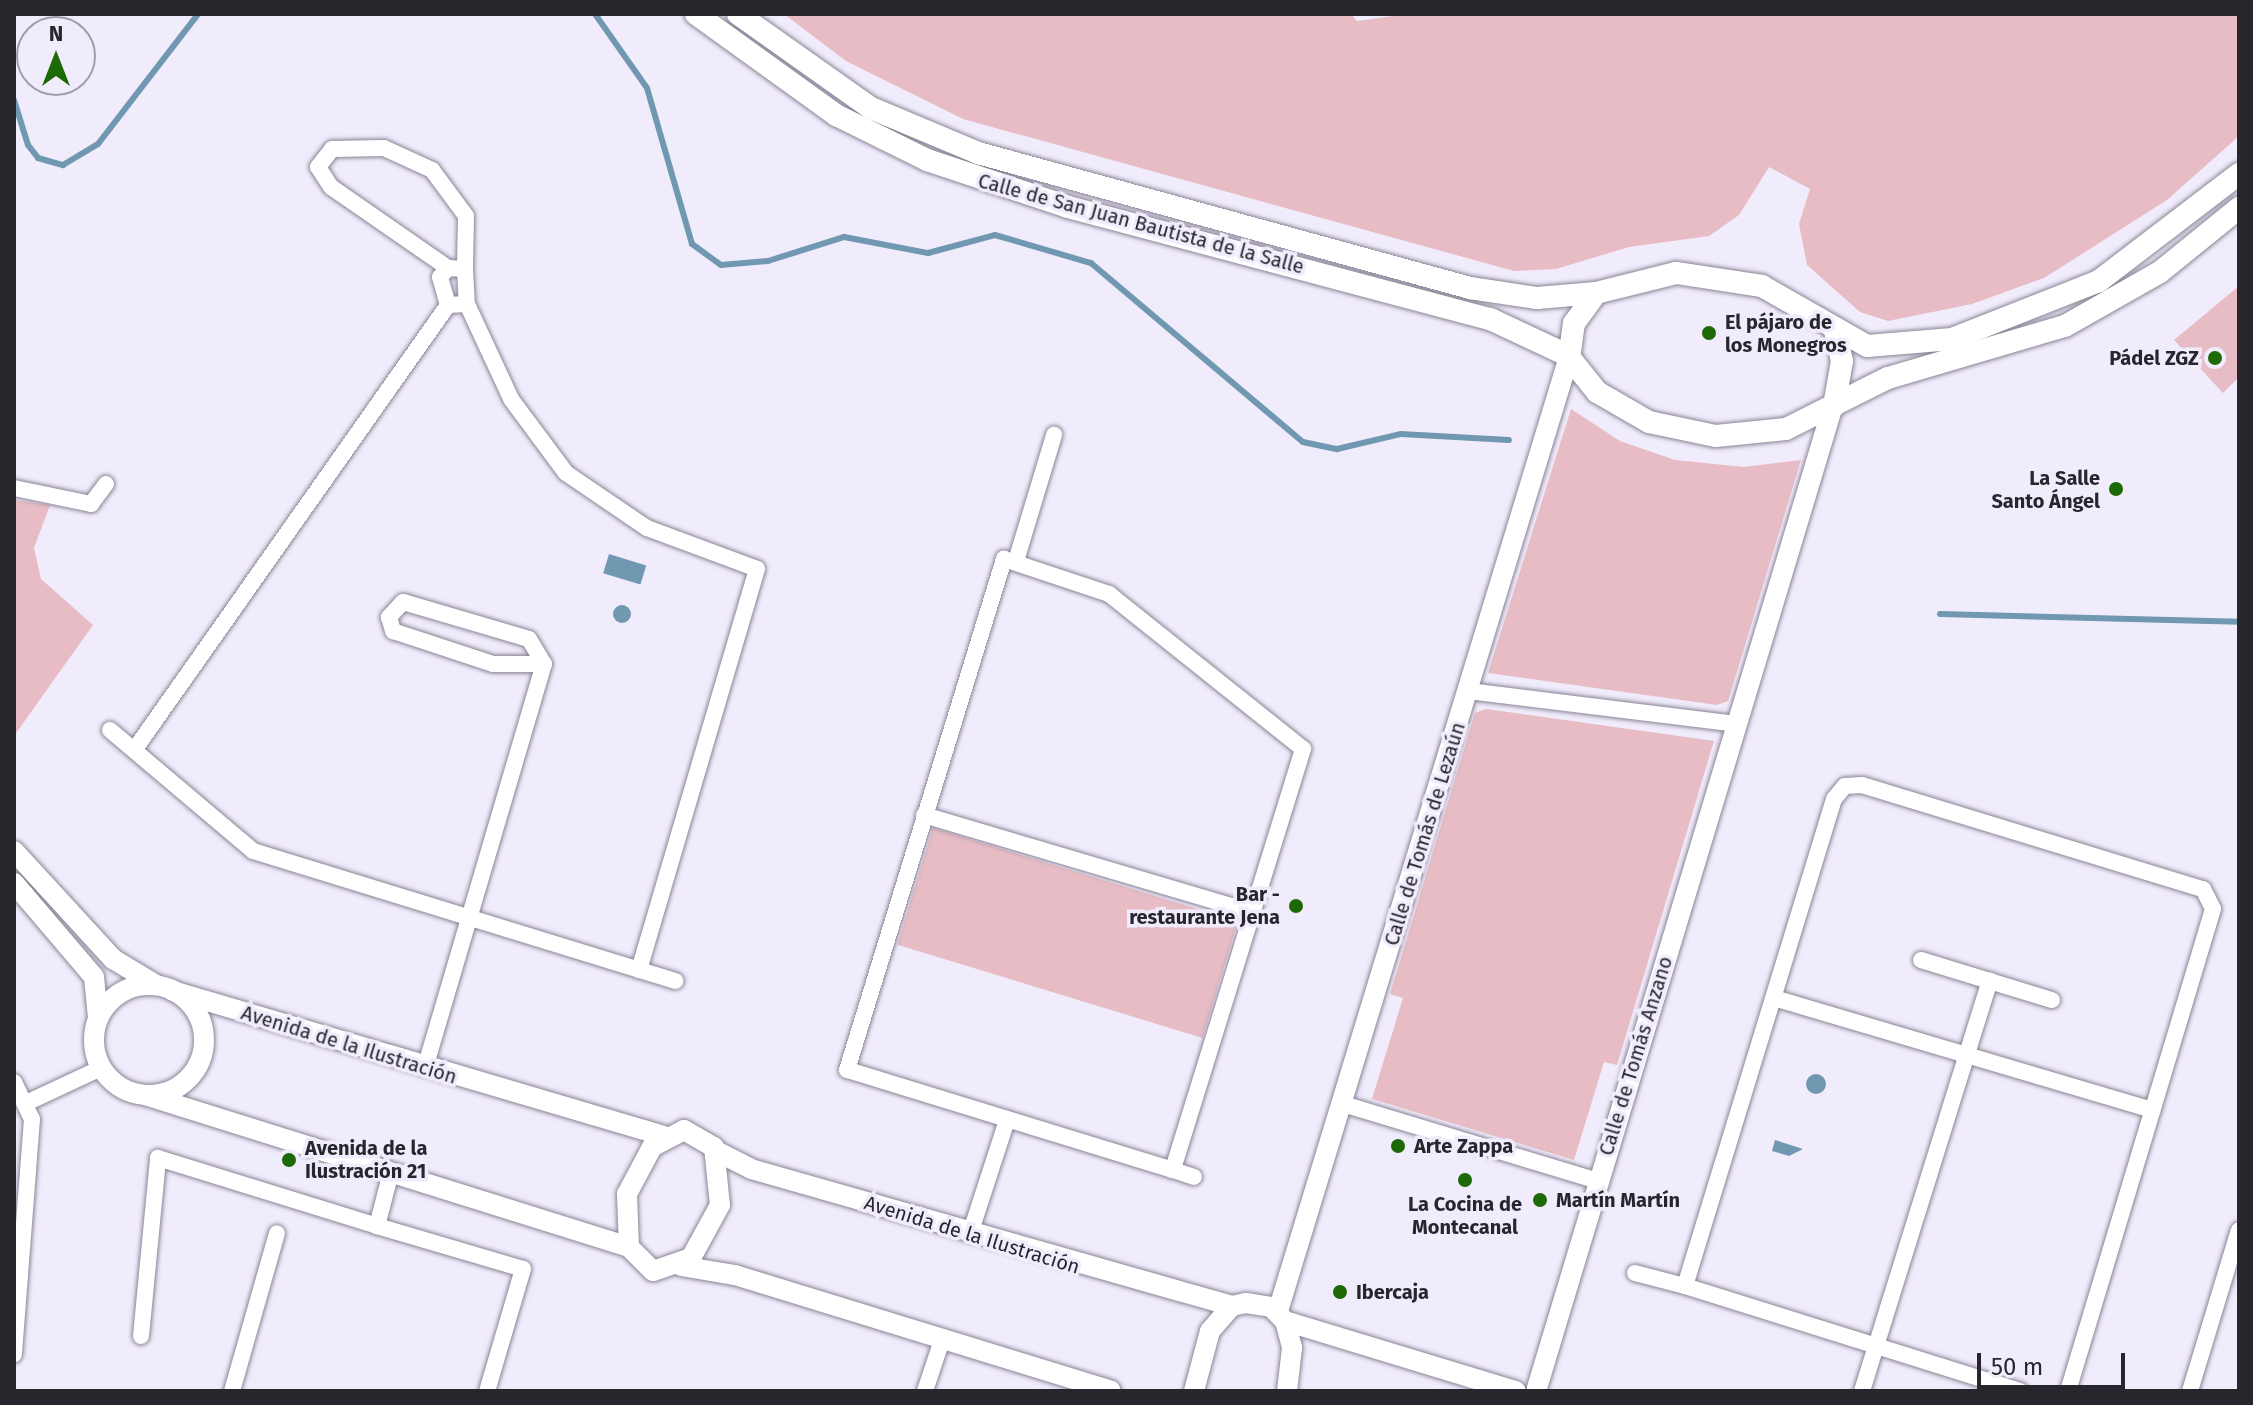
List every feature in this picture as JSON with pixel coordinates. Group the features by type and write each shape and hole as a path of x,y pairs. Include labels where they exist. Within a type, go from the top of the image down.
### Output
{"main road":[{"name":"Calle de San Juan Bautista de la Salle","path":"696,14 836,115 927,160 1068,207 1490,319 1569,357 1588,384 1620,408 1694,434 1759,435 1833,407 1888,378 2065,326 2160,272 2239,208"},
{"name":"Calle de San Juan Bautista de la Salle","path":"738,14 871,108 978,153 1470,288 1537,298 1596,293 1651,275 1727,276 1780,293 1835,330 1867,346 1900,348 2012,320 2120,268 2239,174"},
{"path":"1569,357 1574,323 1596,293"},
{"path":"1833,407 1842,361 1835,330"}],"street":[{"path":"456,268 331,187 318,167 332,149 384,148 432,170 466,216 456,268 467,304 511,399 566,473 647,528 757,569 639,970"},
{"path":"448,305 440,277 456,268"},
{"path":"448,305 467,304"},
{"path":"135,749 448,305"},
{"name":"Calle de Tomás de Lezaún","path":"1282,1316 1569,357"},
{"name":"Calle de Tomás Anzano","path":"1540,1390 1598,1181 1833,407"},
{"path":"1016,561 1054,435"},
{"path":"14,488 91,504 106,484"},
{"path":"1173,1170 1303,749 1109,594 1004,559 847,1070 1194,1177"},
{"path":"425,1068 544,664 529,639 403,602 389,617 393,631 493,664 544,664"},
{"path":"1468,691 1736,724"},
{"path":"110,730 253,851 675,981"},
{"path":"1685,1286 1834,799 1845,786 1862,785 2203,889 2213,909 2068,1391"},
{"path":"924,815 1251,912"},
{"name":"Avenida de la Ilustración","path":"14,851 113,959 168,989 425,1068 664,1136"},
{"path":"14,883 94,977 101,1068 113,1083 629,1247 653,1271 681,1266 735,1275 1111,1391"},
{"path":"1921,960 2052,1000"},
{"path":"1862,1391 1990,980"},
{"path":"98,1018 118,994 168,989 199,1017 203,1053 183,1084 148,1096"},
{"path":"1774,998 2153,1110"},
{"path":"21,1097 101,1068"},
{"path":"14,1128 21,1097"},
{"path":"14,1354 21,1097"},
{"path":"1343,1104 1598,1181"},
{"path":"970,1234 1007,1120"},
{"path":"629,1247 628,1187 664,1136 696,1132 716,1151 718,1215 681,1266"},
{"name":"Avenida de la Ilustración","path":"716,1151 751,1169 970,1234 1232,1306 1282,1316"},
{"path":"141,1336 158,1158 523,1269 487,1391"},
{"path":"377,1226 391,1172"},
{"path":"2190,1391 2239,1230"},
{"path":"232,1391 277,1233"},
{"path":"1635,1273 2020,1391"},
{"path":"1194,1391 1204,1344 1232,1306"},
{"path":"1282,1316 1292,1348 1287,1391"},
{"path":"1282,1316 1516,1391"},
{"path":"925,1391 942,1340"}],"shaded area":[{"path":"784,14 1351,14 1357,21 1407,14 2239,14 2239,136 2167,200 2044,278 1972,304 1888,321 1860,312 1807,265 1799,224 1810,189 1769,167 1739,215 1709,236 1629,247 1556,269 1514,271 963,119 846,61"},
{"name":"Pádel ZGZ","path":"2239,286 2239,377 2223,393 2174,340"},
{"path":"1571,409 1620,441 1675,460 1744,467 1801,460 1728,701 1717,705 1488,673"},
{"path":"14,500 50,505 34,548 41,579 93,625 14,736"},
{"path":"1486,709 1714,741 1617,1065 1604,1062 1574,1160 1372,1099 1403,998 1390,994 1475,713"},
{"path":"933,828 1238,921 1202,1038 897,945"}],"water":[{"path":"609,554 646,565 640,585 603,573"},
{"path":"618,605 626,605 631,614 629,621 618,623 613,618 613,610"},
{"path":"1816,1074 1823,1077 1826,1084 1823,1091 1816,1094 1809,1091 1806,1084 1809,1077"},
{"path":"1775,1140 1803,1149 1789,1156 1772,1151"}],"waterway":[{"path":"14,100 28,145 38,158 63,165 98,144 198,14"},
{"path":"595,14 647,88 692,244 721,265 768,261 844,237 928,253 995,235 1091,263 1303,442 1337,449 1401,434 1509,440"},
{"path":"1940,614 2239,622"}],"place":[{"name":"El pájaro de los Monegros","path":"1709,333"},
{"name":"Pádel ZGZ","path":"2215,358"},
{"name":"La Salle Santo Ángel","path":"2116,489"},
{"name":"Bar - restaurante Jena","path":"1296,906"},
{"name":"Arte Zappa","path":"1398,1146"},
{"name":"Avenida de la Ilustración 21","path":"289,1160"},
{"name":"La Cocina de Montecanal","path":"1465,1180"},
{"name":"Martín Martín","path":"1540,1200"},
{"name":"Ibercaja","path":"1340,1292"}]}
